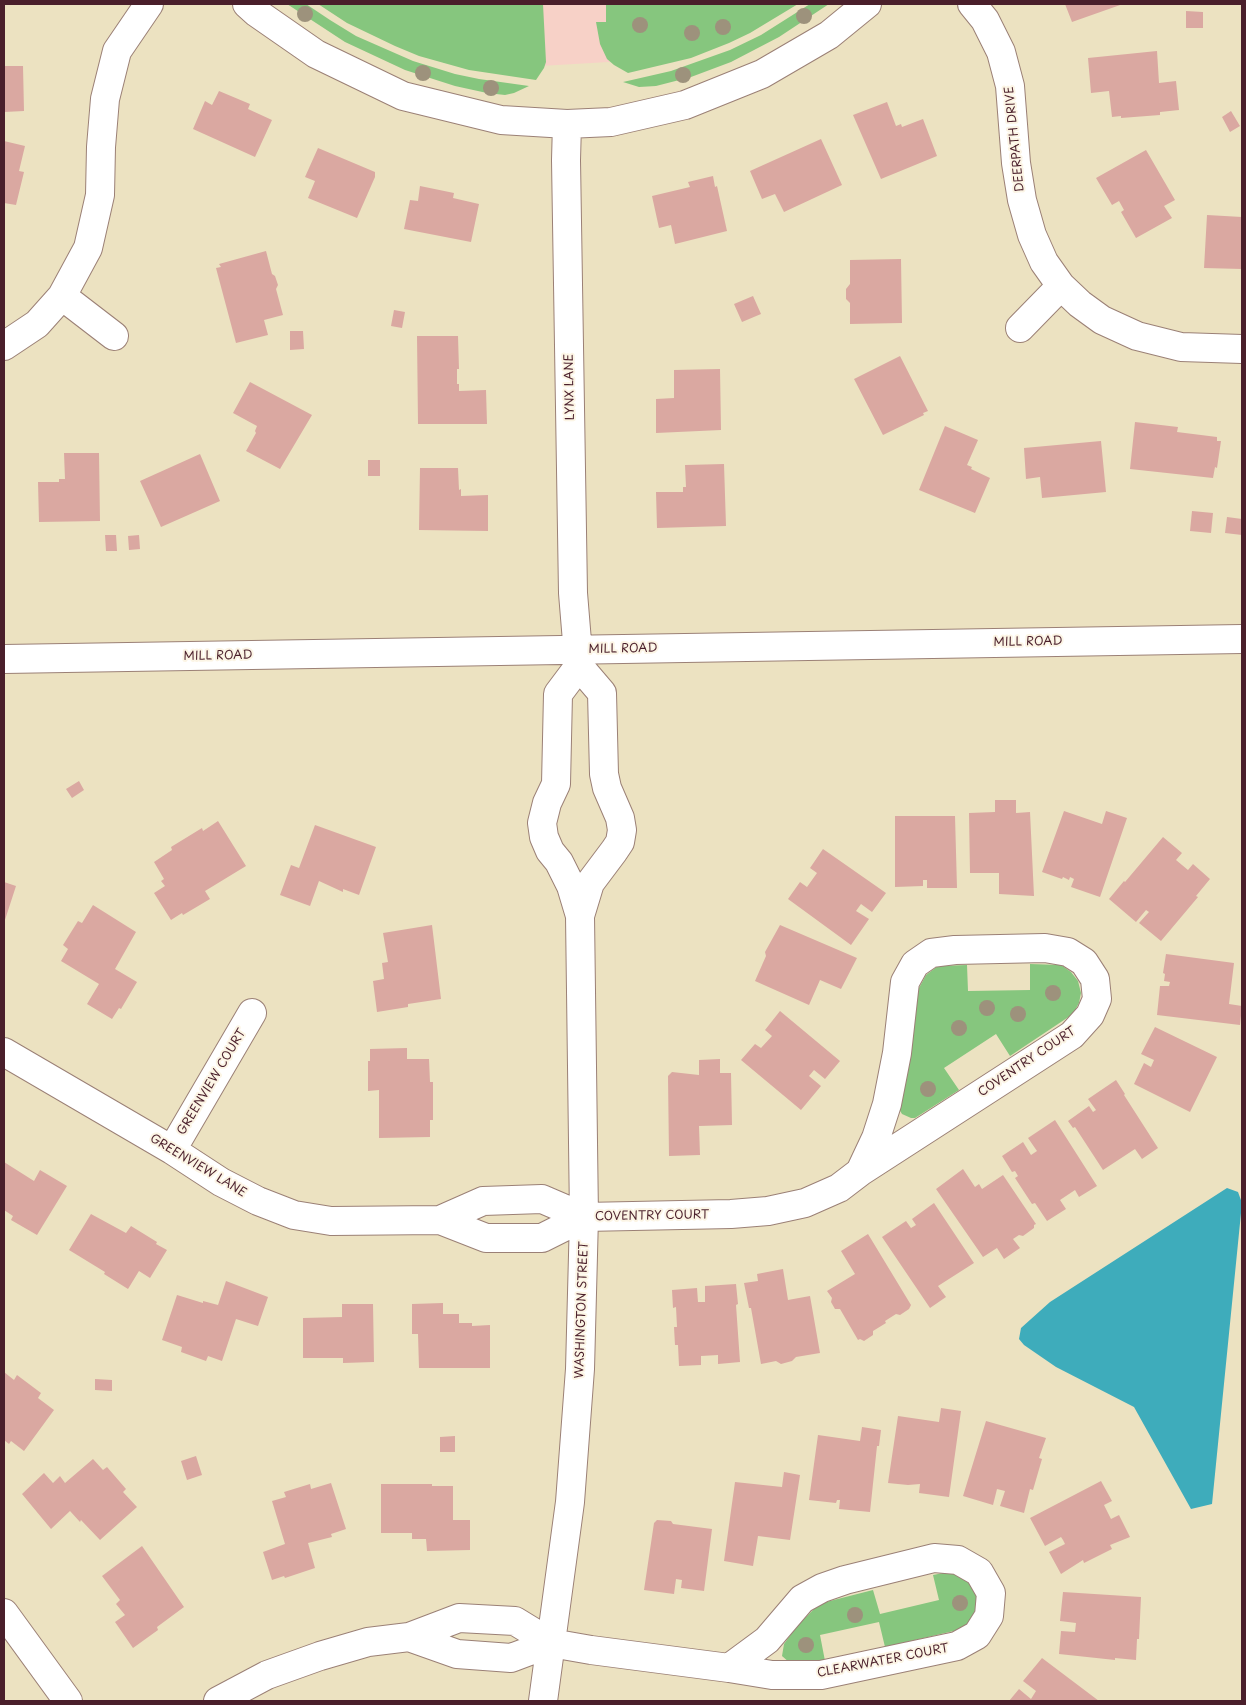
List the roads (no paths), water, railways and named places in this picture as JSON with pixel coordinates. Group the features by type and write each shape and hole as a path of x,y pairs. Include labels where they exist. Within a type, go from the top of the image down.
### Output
{"street":[{"path":"4,346 37,324 62,296 88,248 100,195 104,99 118,51 149,4"},
{"path":"247,4 316,54 403,96 501,120 567,124 611,122 702,98 762,74 829,36 867,4"},
{"name":"DEERPATH DRIVE","path":"972,4 985,20 1001,52 1010,86 1022,200 1032,236 1044,262 1061,286 1080,304 1102,320 1137,336 1181,347 1242,349"},
{"name":"LYNX LANE","path":"567,124 573,583 578,658"},
{"path":"1020,328 1061,286"},
{"path":"62,296 114,336"},
{"name":"MILL ROAD","path":"4,659 578,658 1242,639"},
{"name":"WASHINGTON STREET","path":"542,1701 570,1502 580,1370 584,1218 580,916 571,886 550,851 544,837 542,823 547,803 556,784 558,694 578,658 602,693 604,774 620,818 622,830 620,842 590,883 580,916"},
{"name":"COVENTRY COURT","path":"584,1218 731,1214 768,1211 805,1202 839,1188 860,1172 1072,1035 1090,1015 1097,999 1095,979 1084,962 1068,952 1046,948 955,950 931,953 914,964 905,982 897,1053 887,1104 876,1138 860,1172"},
{"name":"GREENVIEW COURT","path":"172,1150 252,1014"},
{"name":"GREENVIEW LANE","path":"4,1052 172,1150 235,1190 258,1202 294,1215 331,1221 440,1220 486,1238 542,1238 584,1218"},
{"name":"GREENVIEW LANE","path":"440,1220 483,1201 542,1199 584,1218"},
{"name":"CLEARWATER COURT","path":"551,1643 772,1675 821,1675 957,1646 977,1636 989,1616 991,1593 979,1572 958,1560 934,1558 845,1580 822,1588 802,1599 767,1640 730,1668"},
{"path":"4,1613 68,1701"},
{"path":"218,1701 267,1675 320,1656 368,1642 409,1637 459,1618 515,1621 551,1643"},
{"path":"409,1637 457,1654 511,1658 551,1643"}],"water":[{"path":"1227,1188 1238,1192 1242,1203 1212,1504 1191,1509 1134,1407 1056,1367 1024,1345 1019,1339 1021,1328 1050,1302"}]}
